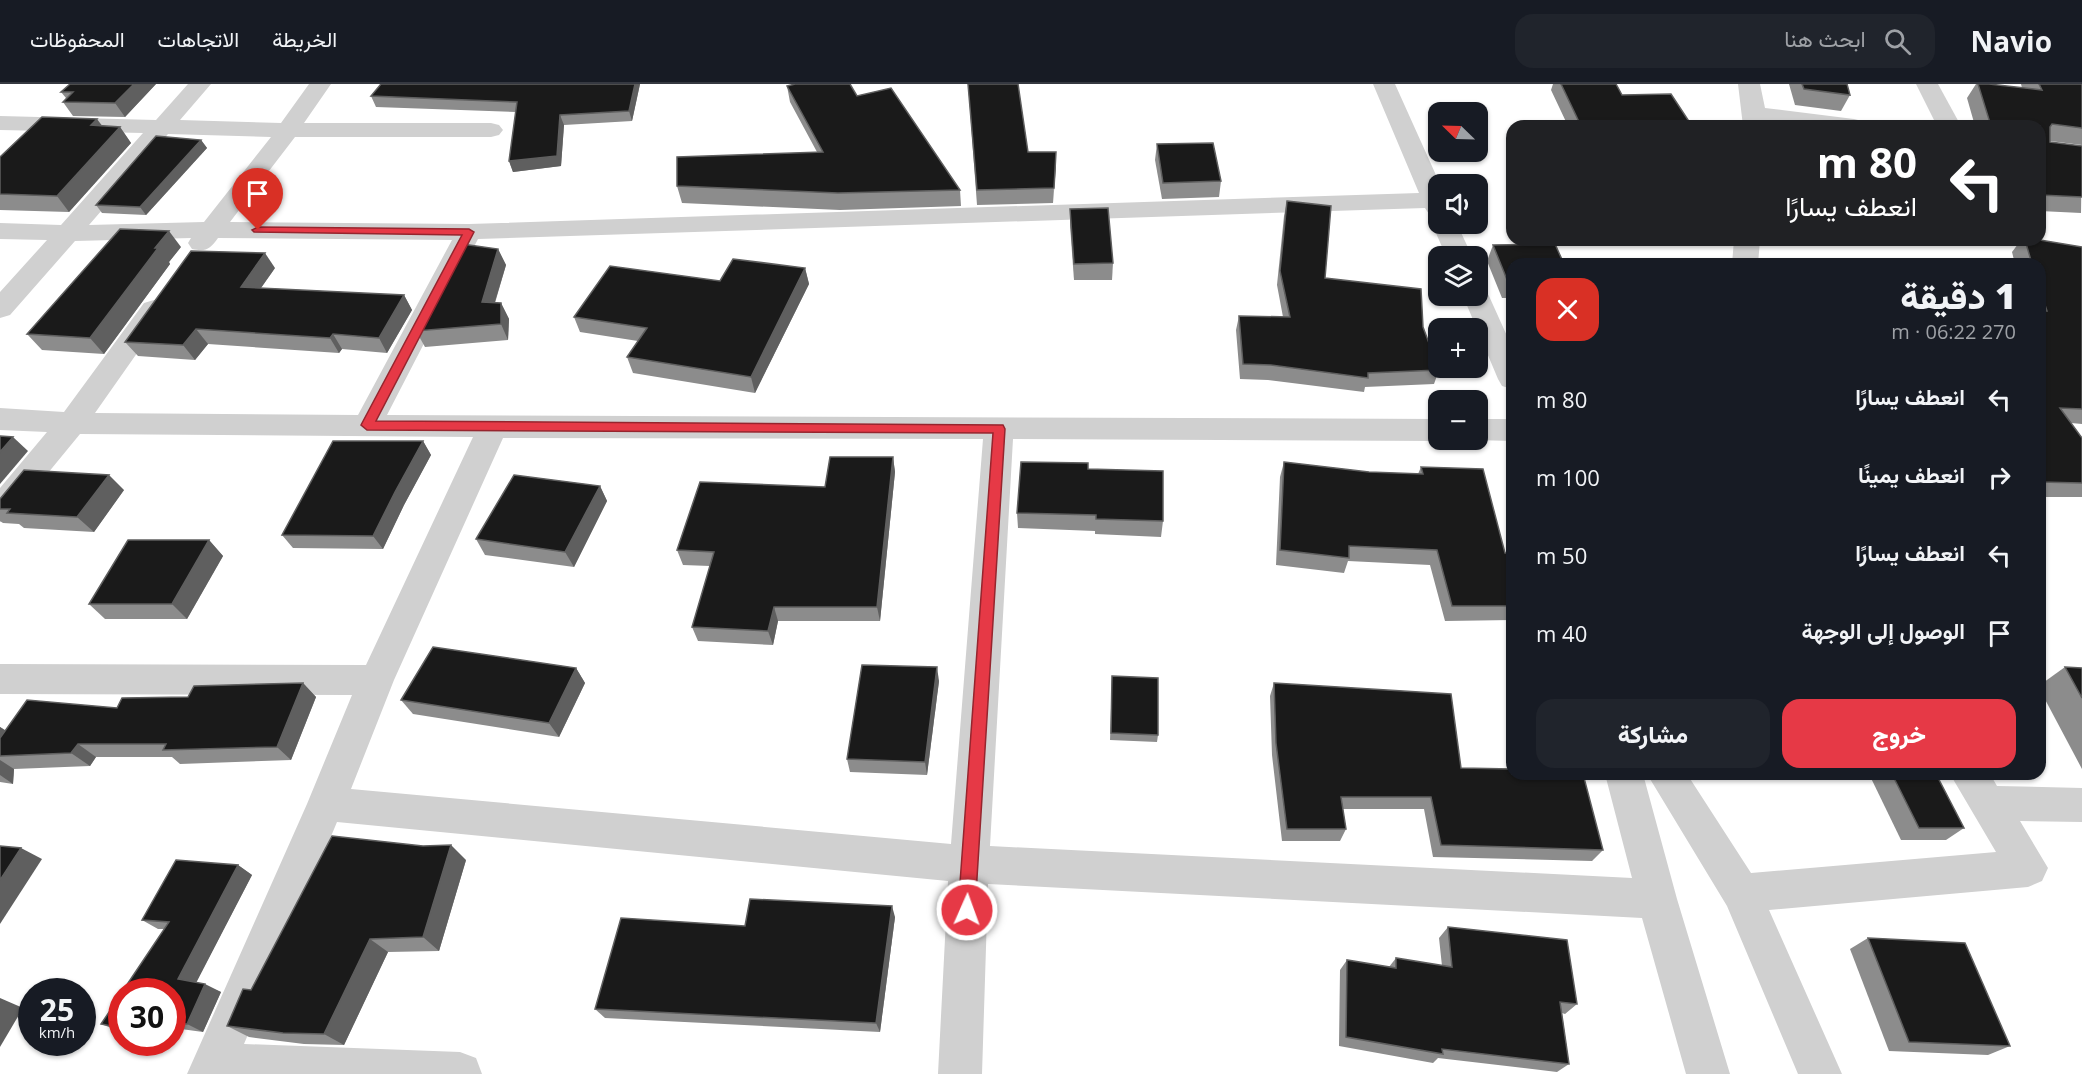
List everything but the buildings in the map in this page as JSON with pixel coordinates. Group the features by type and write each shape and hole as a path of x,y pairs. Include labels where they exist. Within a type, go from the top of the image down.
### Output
{"street":[{"path":"0,309 200,84"},
{"path":"190,258 288,130 320,84"},
{"path":"1383,84 1428,184"},
{"path":"1749,84 1755,120"},
{"path":"1927,84 1946,120"},
{"path":"0,123 288,130 491,130"},
{"path":"0,231 66,233 211,230 469,232 1428,204"},
{"path":"367,425 469,232"},
{"path":"0,510 72,423 169,288"},
{"path":"1480,306 1506,365"},
{"path":"0,419 72,423 492,427 1428,430"},
{"path":"460,1074 211,1070 326,804 376,680 492,427"},
{"path":"960,1074 969,864 999,429"},
{"path":"1488,430 1506,430"},
{"path":"0,679 376,680"},
{"path":"1626,780 1657,899 1708,1074"},
{"path":"1670,780 1741,892 1820,1074"},
{"path":"1741,892 2028,868 1978,789"},
{"path":"1978,789 2082,805"},
{"path":"326,804 969,864 1657,899"}],"route":[{"path":"258,230 469,232 367,425 999,429 967,910"}]}
